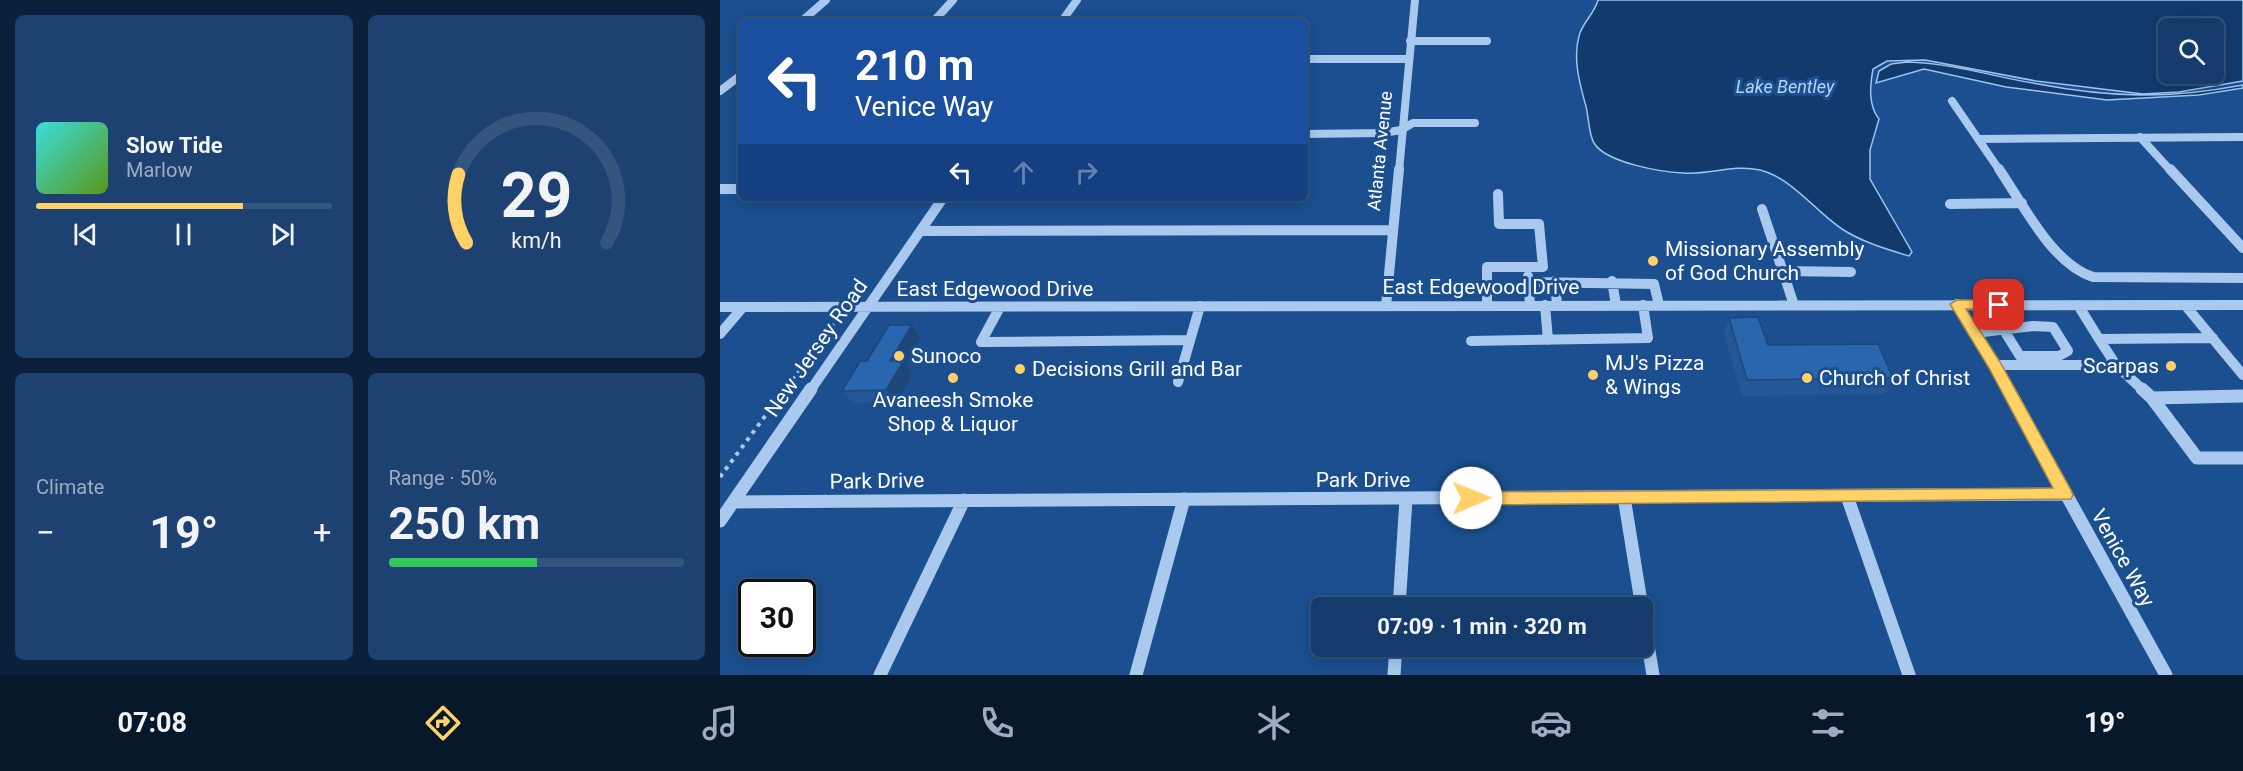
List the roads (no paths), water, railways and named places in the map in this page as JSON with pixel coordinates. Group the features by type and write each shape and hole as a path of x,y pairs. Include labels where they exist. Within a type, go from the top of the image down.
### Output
{"street":[{"path":"805,18 826,0"},
{"path":"937,18 953,0"},
{"path":"1064,18 1077,0"},
{"name":"Atlanta Avenue","path":"1386,306 1391,230 1414,0"},
{"path":"1410,41 1487,41"},
{"path":"1308,59 1408,59"},
{"path":"720,91 738,77"},
{"path":"1952,101 2061,259 2080,273 2093,277 2243,278"},
{"path":"1308,134 1383,133 1401,130 1413,123 1475,123"},
{"path":"2140,137 2243,248"},
{"path":"1978,139 2243,137"},
{"path":"720,189 738,189"},
{"path":"1487,305 1487,267 1543,267 1539,224 1499,224 1498,194"},
{"name":"New Jersey Road","path":"720,521 941,201"},
{"path":"1950,204 2022,203"},
{"path":"1762,209 1794,305"},
{"path":"922,231 1391,230"},
{"path":"1528,267 1530,305"},
{"path":"1783,271 1851,272"},
{"path":"1548,340 1555,281"},
{"path":"1529,282 1612,281 1654,284 1659,305"},
{"path":"1612,281 1616,305"},
{"name":"Venice Way","path":"1957,304 1995,365 2166,675"},
{"path":"1471,341 1648,338 1643,305"},
{"path":"1995,365 2059,356 2068,351 2041,305"},
{"path":"2078,305 2116,365 2152,398 2197,458 2243,458"},
{"path":"2185,305 2243,375"},
{"name":"East Edgewood Drive","path":"720,307 2243,305"},
{"path":"1178,382 1200,306"},
{"path":"720,334 743,307"},
{"path":"1000,307 981,342 1190,340"},
{"path":"1975,333 2005,332 2011,326 2054,327"},
{"path":"2005,332 2017,361"},
{"path":"2099,339 2213,338"},
{"path":"2017,361 2116,365"},
{"path":"2152,398 2243,396"},
{"name":"Park Drive","path":"733,502 2065,495"},
{"path":"1847,496 1909,675"},
{"path":"1624,497 1640,597"},
{"path":"1136,675 1184,499"},
{"path":"1400,597 1406,499"},
{"path":"880,675 964,500"},
{"path":"1394,675 1395,657"},
{"path":"1650,657 1653,675"}],"water":[{"name":"Lake Bentley","path":"1598,0 2243,0 2243,81 2179,92 2143,94 2036,81 1925,60 1887,61 1873,69 1872,75 1871,102 1879,119 1870,150 1870,179 1912,252 1909,256 1874,245 1850,234 1832,222 1793,187 1772,174 1750,168 1693,173 1674,172 1635,165 1600,150 1591,134 1579,78 1577,44 1581,31"},
{"path":"1907,62 1957,68 2065,89 2116,94 2165,95 2243,85 2243,88 2199,95 2107,100 2006,87 1924,69 1876,83 1879,71 1891,64"}],"place":[{"name":"Missionary Assembly of God Church","path":"1653,261"},
{"name":"Sunoco","path":"899,356"},
{"name":"Scarpas","path":"2171,366"},
{"name":"Decisions Grill and Bar","path":"1020,369"},
{"name":"MJ's Pizza & Wings","path":"1593,375"},
{"name":"Avaneesh Smoke Shop & Liquor","path":"953,378"},
{"name":"Church of Christ","path":"1807,378"}]}
